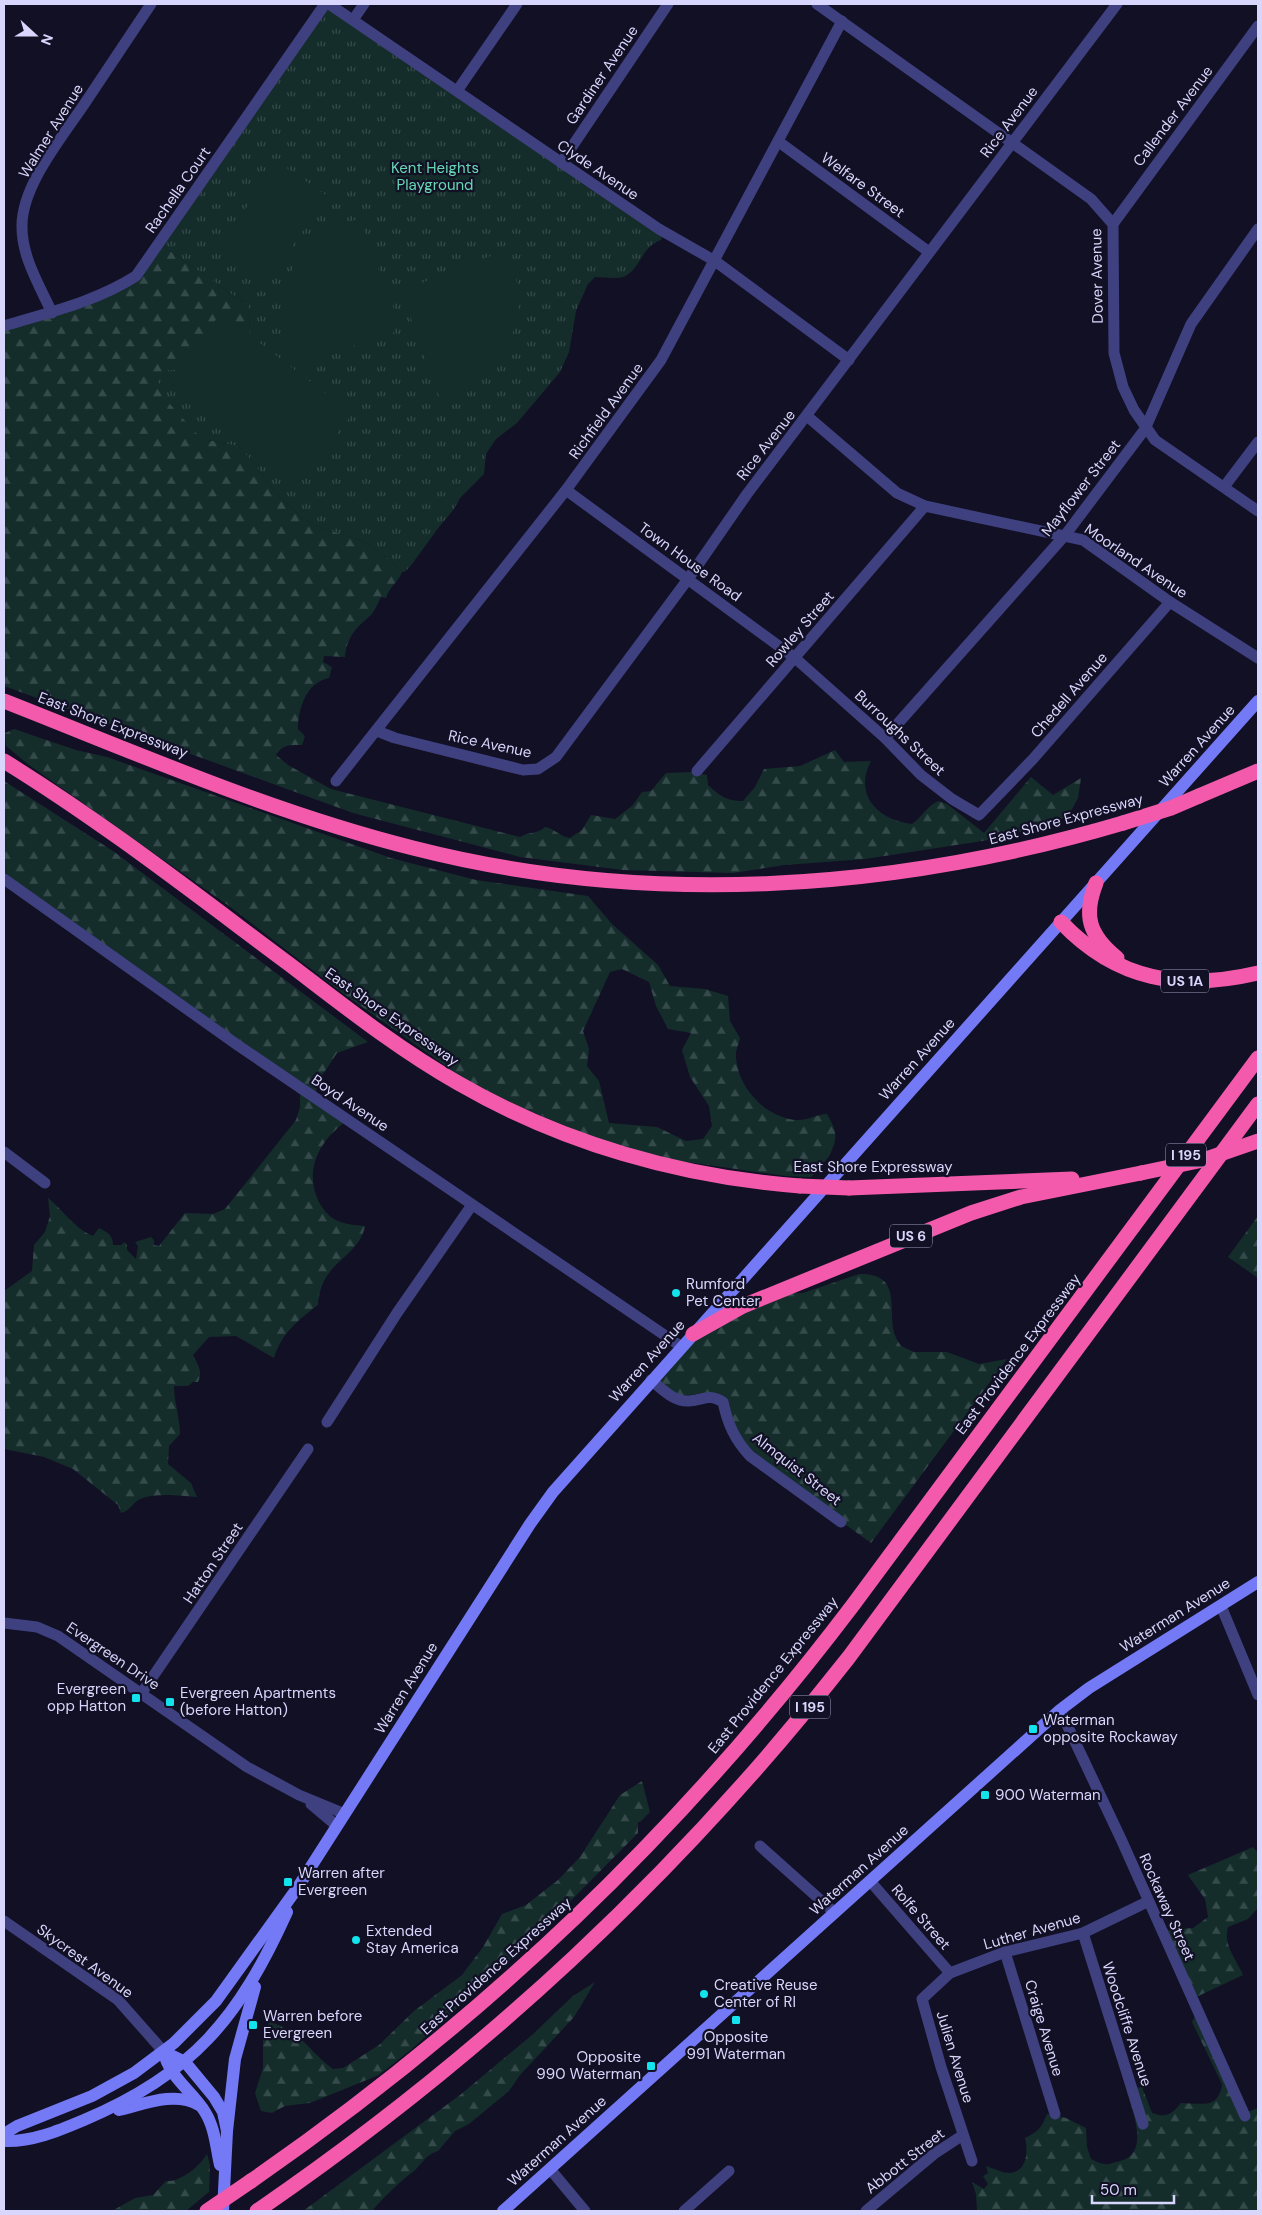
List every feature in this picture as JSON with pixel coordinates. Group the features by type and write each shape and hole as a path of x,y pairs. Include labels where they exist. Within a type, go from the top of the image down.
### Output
{"highway":[{"name":"East Shore Expressway","path":"4,702 314,820 436,854 575,877 699,885 832,880 915,871 994,857 1166,810 1258,771"},
{"name":"East Shore Expressway","path":"4,761 117,836 392,1042 476,1093 549,1128 641,1159 716,1176 800,1186 849,1188 1061,1180 1141,1173 1203,1160 1258,1141"},
{"name":"US 1A","path":"1096,883 1089,910 1092,927 1102,944 1127,967 1154,977 1183,981 1212,981 1258,972"},
{"path":"1062,922 1095,953 1127,967"},
{"name":"East Providence Expressway","path":"207,2211 386,2083 480,2005 599,1896 712,1778 790,1686 853,1605 1258,1058"},
{"name":"I 195","path":"257,2211 408,2102 502,2024 616,1920 720,1812 786,1736 849,1657 1258,1104"},
{"name":"US 6","path":"693,1334 743,1306 978,1210 1022,1197 1141,1173"}],"main road":[{"name":"Warren Avenue","path":"164,2052 193,2026 216,2001 298,1887 542,1506 1258,700"},
{"name":"Waterman Avenue","path":"503,2211 1060,1710 1089,1688 1258,1582"},
{"name":"Warren Avenue","path":"184,2062 214,2034 234,2010 250,1986 276,1937 298,1887"},
{"path":"223,2211 223,2182 231,2084 239,2041 254,1991 276,1937"},
{"path":"164,2052 184,2062 218,2102 223,2112 227,2131"},
{"path":"164,2052 172,2071 202,2108 212,2128 223,2182"},
{"name":"US 6","path":"4,2134 17,2126 100,2092 164,2052"},
{"name":"US 6","path":"4,2141 31,2139 92,2117 131,2098 184,2062"},
{"path":"92,2117 171,2099 188,2100 202,2108"}],"street":[{"name":"Walmer Avenue","path":"52,313 24,250 22,226 26,201 38,176 57,145 151,4"},
{"name":"Rachella Court","path":"4,326 52,313 112,292 136,276 325,4"},
{"name":"Clyde Avenue","path":"329,4 659,229 715,261 850,360"},
{"path":"353,20 364,4"},
{"path":"457,91 517,4"},
{"name":"Gardiner Avenue","path":"561,163 668,4"},
{"name":"Dover Avenue","path":"818,4 1012,144 1092,199 1114,224 1114,353 1123,387 1145,429 1155,440 1258,511"},
{"name":"Rice Avenue","path":"376,731 395,738 523,770 538,770 556,757 688,580 748,494 1117,4"},
{"name":"Richfield Avenue","path":"336,781 566,490 647,382 715,261 842,21"},
{"name":"Callender Avenue","path":"1114,224 1258,26"},
{"name":"Welfare Street","path":"779,142 929,252"},
{"name":"Mayflower Street","path":"886,738 1066,534 1145,429 1191,324 1258,228"},
{"name":"Moorland Avenue","path":"807,416 897,493 925,506 1066,534 1083,540 1170,602 1258,658"},
{"path":"1224,487 1258,442"},
{"name":"Town House Road","path":"566,490 795,658"},
{"name":"Rowley Street","path":"697,771 925,506"},
{"name":"Chedell Avenue","path":"988,806 1033,759 1170,602"},
{"name":"Burroughs Street","path":"795,658 886,738 921,775 952,799 979,815 988,806"},
{"name":"Boyd Avenue","path":"4,879 236,1044 682,1347"},
{"path":"4,1152 45,1183"},
{"path":"327,1422 397,1313 472,1205"},
{"name":"Almquist Street","path":"652,1380 675,1399 689,1401 703,1397 714,1397 723,1402 728,1425 740,1446 750,1456 841,1522"},
{"name":"Hatton Street","path":"141,1694 308,1449"},
{"path":"1221,1606 1258,1695"},
{"name":"Evergreen Drive","path":"4,1623 37,1627 58,1636 247,1767 300,1796 345,1814"},
{"name":"Rockaway Street","path":"1060,1710 1121,1839 1147,1902 1245,2116"},
{"name":"Evergreen Drive","path":"300,1796 337,1826"},
{"path":"760,1846 835,1913"},
{"name":"Rolfe Street","path":"870,1881 950,1973"},
{"name":"Luther Avenue","path":"950,1973 1005,1952 1083,1933 1147,1902"},
{"name":"Skycrest Avenue","path":"4,1921 118,2000 164,2052"},
{"name":"Woodcliffe Avenue","path":"1083,1933 1143,2124"},
{"name":"Craige Avenue","path":"1005,1952 1055,2114"},
{"name":"Julien Avenue","path":"950,1973 922,1999 972,2161"},
{"name":"Abbott Street","path":"866,2211 934,2154 964,2135"},
{"path":"550,2169 585,2211"},
{"path":"684,2211 729,2170"}],"green space":[{"name":"Kent Heights Playground","path":"325,4 663,231 661,240 649,247 629,274 620,278 595,277 588,284 576,311 569,352 560,372 517,423 496,439 486,454 484,474 460,498 454,509 412,564 406,571 402,572 389,559 364,541 325,529 302,518 273,490 254,463 238,446 208,440 196,433 168,402 158,381 163,371 190,368 250,336 249,306 163,246"},
{"path":"278,162 327,196 268,281 219,247"},
{"path":"359,219 399,322 393,333 293,365 279,324 285,283 304,248 330,227"},
{"path":"163,246 249,306 250,336 208,440 238,446 254,463 273,490 302,518 325,529 364,541 389,559 402,572 386,598 381,597 371,615 353,633 348,643 345,657 324,656 323,662 332,667 329,678 321,680 305,697 298,721 298,729 305,736 302,745 284,747 276,755 288,765 331,789 520,837 545,827 570,838 582,830 591,815 615,819 633,805 642,792 651,791 666,773 692,772 707,775 708,785 720,795 728,799 743,801 755,787 764,769 800,766 835,750 844,762 871,761 866,773 865,785 867,795 879,811 900,822 912,824 938,801 947,804 984,833 1031,777 1053,795 1081,778 1078,798 1071,811 1059,821 989,840 865,859 785,865 733,873 623,870 520,857 353,813 4,686 4,328 138,281"},
{"path":"511,248 520,302 510,344 479,378 440,399 404,299 409,288"},
{"path":"221,313 352,414 299,483 168,381"},
{"path":"14,729 76,750 107,757 391,858 476,880 588,896 612,924 658,965 670,986 705,989 728,996 730,1021 740,1038 736,1055 738,1068 748,1090 764,1107 785,1118 800,1120 827,1114 835,1132 832,1151 811,1177 786,1176 673,1160 607,1143 523,1108 470,1083 341,992 229,906 29,765 6,746 5,733","holes":["622,969 649,982 656,1006 668,1029 691,1033 682,1050 690,1077 709,1106 712,1126 703,1139 686,1141 657,1127 609,1123 599,1081 587,1066 589,1049 583,1031 610,972"]},
{"path":"4,781 113,851 368,1042 337,1053 317,1083 316,1094 345,1122 336,1129 323,1145 314,1164 313,1174 316,1195 324,1210 331,1217 341,1222 365,1226 361,1237 355,1246 332,1269 320,1290 318,1305 291,1328 277,1349 274,1358 236,1336 209,1337 193,1355 200,1371 198,1382 193,1382 188,1386 174,1386 180,1434 169,1446 168,1464 191,1483 197,1497 169,1495 147,1497 138,1500 121,1513 118,1505 73,1469 44,1457 4,1449 4,1291 32,1271 34,1245 45,1232 50,1216 48,1198 80,1229 87,1233 93,1236 99,1228 111,1236 113,1245 121,1245 125,1242 127,1250 136,1259 138,1246 135,1242 151,1237 154,1240 154,1245 159,1246 185,1213 213,1214 225,1209 296,1120 300,1107 300,1094 4,878"},
{"path":"1258,1216 1258,1278 1228,1257"},
{"path":"859,1274 872,1275 880,1278 886,1284 891,1299 893,1331 901,1346 914,1352 947,1352 979,1364 1007,1359 871,1543 752,1457 743,1447 724,1402 704,1393 681,1396 666,1394 652,1376 691,1333 784,1293 803,1293"},
{"path":"642,1781 650,1812 638,1822 638,1833 529,1943 412,2049 379,2075 310,2103 285,2106 272,2113 261,2111 255,2093 263,2068 263,2039 269,2022 289,2030 333,2069 343,2068 379,2045 414,2011 462,1975 483,1947 502,1914 526,1905 558,1880 580,1857 620,1795"},
{"path":"1253,1847 1258,1853 1258,1908 1248,1919 1228,1927 1227,1934 1231,1952 1243,1975 1194,1998 1167,1930 1193,1928 1208,1917 1205,1899 1188,1875"},
{"path":"595,1982 574,2017 520,2075 509,2091 469,2124 455,2131 438,2151 427,2157 372,2211 303,2211 460,2095 532,2035 573,1996"},
{"path":"1197,2013 1245,2113 1258,2108 1258,2211 977,2211 976,2194 972,2182 984,2189 988,2184 983,2176 988,2173 986,2166 1006,2173 1015,2172 1020,2169 1026,2154 1025,2138 1039,2129 1047,2114 1066,2118 1086,2128 1087,2147 1091,2159 1108,2164 1129,2157 1135,2150 1137,2130 1126,2089 1142,2087 1152,2113 1161,2115 1171,2113 1181,2103 1202,2104 1217,2098 1222,2084 1192,2022"},
{"path":"207,2154 210,2165 209,2192 186,2211 112,2211 135,2198 153,2195 166,2181 178,2179 189,2173"}],"place":[{"name":"Rumford Pet Center","path":"676,1293"},
{"name":"Evergreen opp Hatton","path":"136,1698"},
{"name":"Evergreen Apartments (before Hatton)","path":"170,1702"},
{"name":"Waterman opposite Rockaway","path":"1033,1729"},
{"name":"900 Waterman","path":"985,1795"},
{"name":"Warren after Evergreen","path":"288,1882"},
{"name":"Extended Stay America","path":"356,1940"},
{"name":"Creative Reuse Center of RI","path":"704,1994"},
{"name":"Opposite 991 Waterman","path":"736,2020"},
{"name":"Warren before Evergreen","path":"253,2025"},
{"name":"Opposite 990 Waterman","path":"651,2066"}]}
